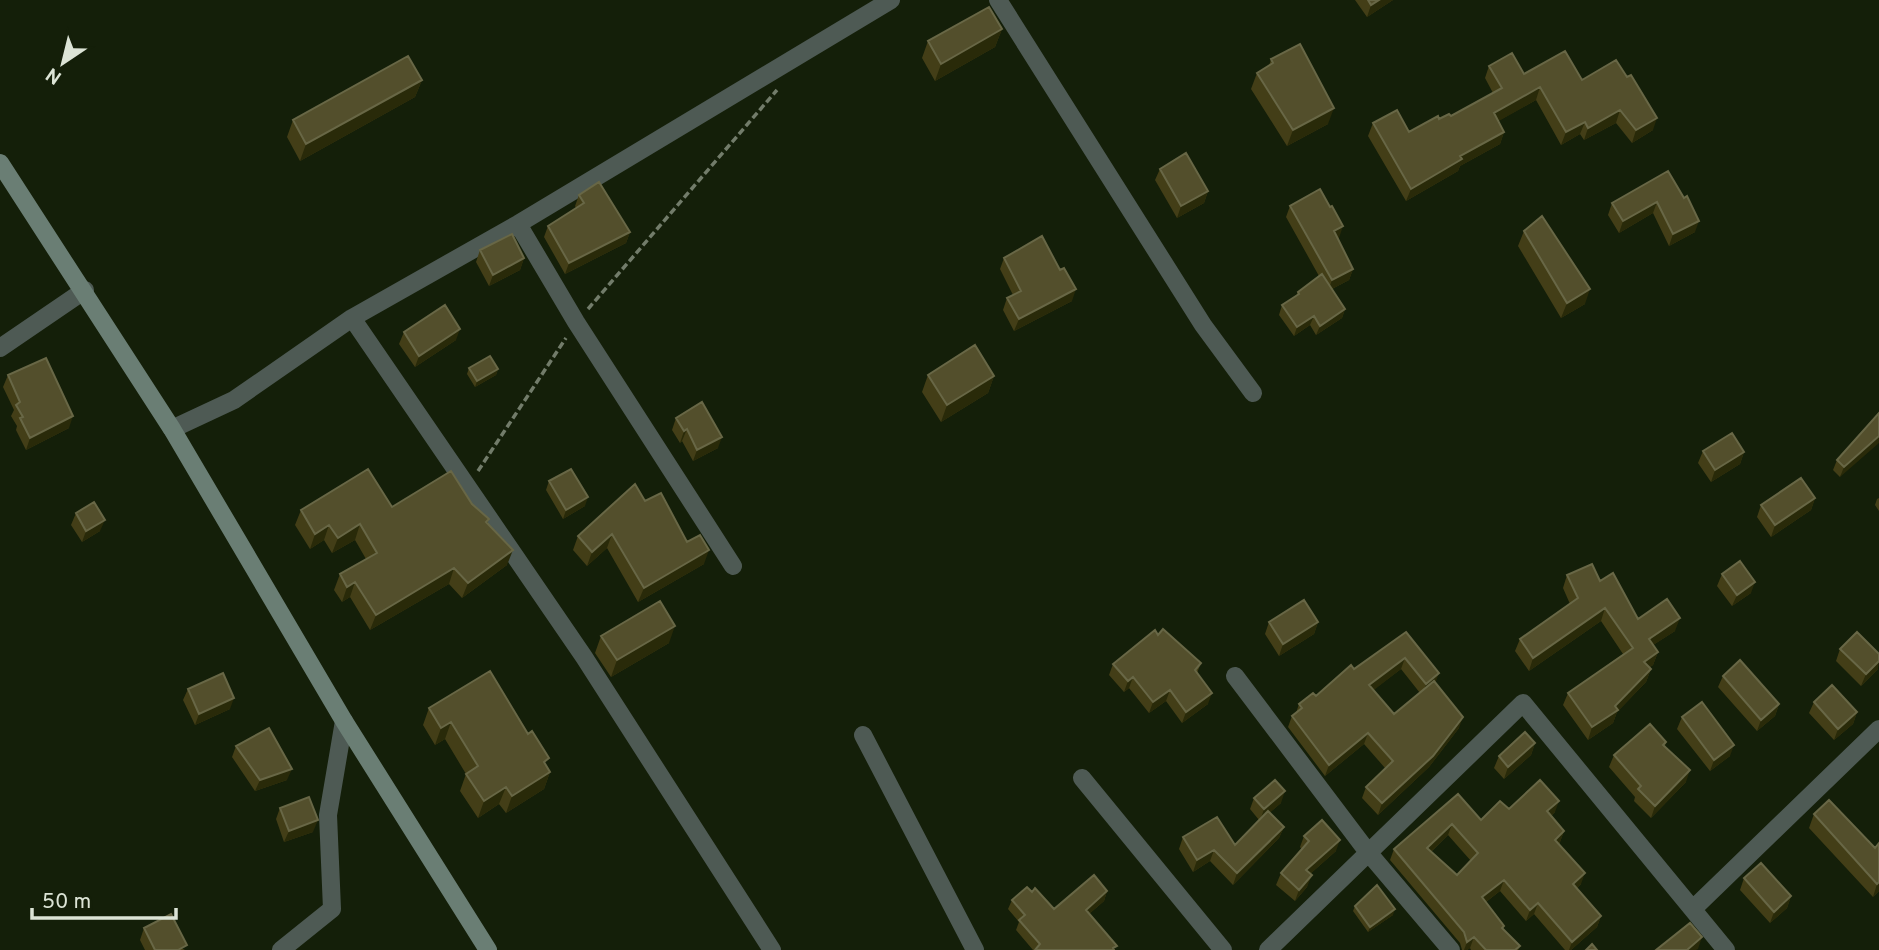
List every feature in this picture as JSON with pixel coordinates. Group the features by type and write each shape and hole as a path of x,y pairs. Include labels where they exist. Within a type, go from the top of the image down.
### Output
{"street":[{"path":"172,429 234,400 352,318 518,224 891,0"},
{"path":"998,0 1203,325 1253,393"},
{"path":"0,163 85,290 172,429 344,721 488,950"},
{"path":"518,224 576,322 733,566"},
{"path":"0,348 85,290"},
{"path":"352,318 584,657 772,950"},
{"path":"1235,676 1367,852 1451,950"},
{"path":"1268,950 1523,703 1726,950"},
{"path":"281,950 332,909 328,815 344,721"},
{"path":"1693,909 1879,729"},
{"path":"863,735 975,950"},
{"path":"1082,778 1223,950"}],"path":[{"path":"467,487 576,322 785,81"}],"building":[{"path":"989,7 1002,29 941,64 928,41"},
{"path":"1300,44 1334,108 1293,130 1257,73 1273,63 1271,59"},
{"path":"1565,51 1582,80 1616,60 1627,77 1631,75 1657,118 1636,130 1620,110 1588,128 1585,122 1566,132 1540,87 1494,113 1504,132 1460,156 1462,159 1411,189 1373,123 1397,110 1409,132 1438,116 1439,119 1449,114 1451,116 1502,88 1489,66 1512,53 1524,74"},
{"path":"408,56 422,80 306,144 293,120"},
{"path":"1186,153 1208,191 1181,206 1160,169"},
{"path":"1668,171 1684,198 1687,196 1699,221 1673,234 1657,202 1623,221 1612,203"},
{"path":"599,182 630,232 569,263 548,226 584,203 579,195"},
{"path":"1320,189 1343,226 1334,231 1353,269 1332,280 1290,206"},
{"path":"1542,216 1590,289 1567,303 1524,231"},
{"path":"512,234 524,258 493,275 480,250"},
{"path":"1042,236 1060,270 1064,268 1076,289 1019,319 1007,298 1021,291 1004,258"},
{"path":"1322,274 1345,309 1320,326 1314,316 1297,327 1282,305"},
{"path":"445,305 460,329 419,356 404,332"},
{"path":"975,345 994,376 947,405 928,375"},
{"path":"490,356 498,369 477,381 469,368"},
{"path":"46,358 73,416 30,438 20,418 23,417 16,405 20,402 8,375"},
{"path":"702,402 722,437 697,450 687,429 684,431 676,418"},
{"path":"1879,413 1879,436 1844,467 1837,460"},
{"path":"1732,433 1744,452 1715,470 1703,451"},
{"path":"368,469 392,507 451,471 472,504 489,519 486,522 513,550 468,583 454,568 376,615 355,582 347,587 340,574 377,553 360,524 338,538 329,525 315,534 301,510"},
{"path":"571,469 588,497 566,510 549,481"},
{"path":"1801,478 1815,498 1775,525 1761,505"},
{"path":"635,484 645,501 661,493 687,542 700,535 709,550 644,588 612,534 592,552 578,536"},
{"path":"94,502 105,520 86,531 76,513"},
{"path":"1740,561 1755,582 1737,595 1722,574"},
{"path":"1592,564 1600,581 1613,573 1638,619 1667,599 1680,618 1649,639 1658,652 1644,662 1651,669 1615,706 1618,710 1592,727 1568,693 1633,648 1605,608 1533,658 1520,639 1578,598 1567,575"},
{"path":"1304,600 1318,622 1283,644 1269,622"},
{"path":"660,601 675,626 617,660 601,636"},
{"path":"1163,629 1201,663 1195,670 1212,693 1186,712 1170,690 1153,702 1133,677 1128,681 1113,664 1155,630 1158,635"},
{"path":"1406,632 1439,673 1426,684 1405,658 1369,685 1394,714 1434,681 1463,717 1433,756 1382,803 1366,787 1393,761 1368,733 1329,765 1292,716 1302,708 1299,704 1313,693 1316,696 1351,665 1354,669"},
{"path":"1857,632 1879,654 1879,661 1866,674 1840,649"},
{"path":"1740,660 1779,704 1761,720 1723,676"},
{"path":"490,671 528,734 532,731 549,758 544,762 550,772 512,796 506,787 484,801 466,774 478,766 451,722 441,728 429,708"},
{"path":"223,673 234,698 199,714 188,689"},
{"path":"1832,685 1857,712 1838,729 1814,702"},
{"path":"1702,702 1734,745 1714,760 1682,717"},
{"path":"1650,724 1666,742 1663,745 1690,770 1655,806 1638,789 1641,786 1614,755"},
{"path":"269,728 292,769 260,780 236,746"},
{"path":"1525,732 1535,743 1508,767 1499,756"},
{"path":"1275,780 1285,791 1264,809 1254,798"},
{"path":"1540,780 1559,801 1547,811 1564,831 1555,840 1585,873 1573,884 1601,916 1572,942 1538,903 1530,910 1504,880 1482,897 1504,926 1502,928 1520,946 1515,950 1486,950 1474,937 1467,942 1464,932 1394,849 1458,794 1481,820 1500,801 1509,809","holes":["1452,824 1478,853 1457,875 1427,848"]},
{"path":"309,797 318,820 289,831 280,808"},
{"path":"1829,800 1875,848 1879,843 1877,884 1814,814"},
{"path":"1268,811 1284,827 1237,873 1214,850 1197,860 1183,837 1217,817 1235,845"},
{"path":"1322,820 1340,840 1306,870 1312,875 1299,890 1281,873 1309,841 1304,836"},
{"path":"1761,863 1791,896 1774,912 1744,878"},
{"path":"1094,875 1107,891 1086,910 1117,946 1114,950 1035,950 1040,944 1019,920 1025,915 1012,900 1027,887 1032,892 1035,888 1054,909"},
{"path":"1377,885 1395,909 1370,927 1355,906"},
{"path":"171,914 187,945 178,950 155,950 144,928"},
{"path":"1690,923 1702,937 1687,950 1656,950"},
{"path":"1592,944 1597,950 1586,950"}]}
